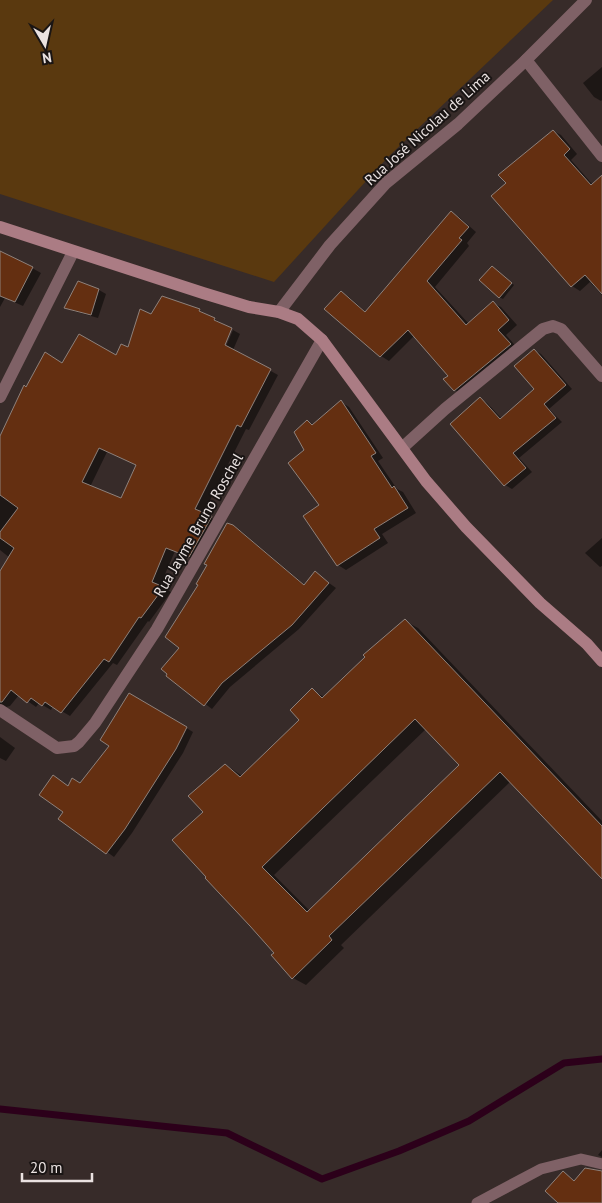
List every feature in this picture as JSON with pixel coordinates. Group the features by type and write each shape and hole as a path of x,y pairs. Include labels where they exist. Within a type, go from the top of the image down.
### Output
{"main road":[{"path":"0,227 73,252 240,304 279,312 298,319 322,340 426,480 466,527 540,603 587,644 602,661"}],"street":[{"name":"Rua José Nicolau de Lima","path":"279,312 330,245 386,183 458,124 586,0"},
{"path":"526,60 602,156"},
{"path":"0,397 73,252"},
{"path":"402,448 445,409 543,329 553,326 561,329 602,376"},
{"name":"Rua Jayme Bruno Roschel","path":"0,710 57,748 74,746 79,742 95,723 157,629 322,340"}],"lane":[{"path":"477,1203 541,1169 581,1159 602,1164"}],"shaded area":[{"path":"0,0 553,0 388,157 274,282 0,194"}],"building":[{"path":"553,130 570,149 564,155 591,185 602,175 602,294 585,275 571,287 491,196 506,183 498,175"},
{"path":"451,211 469,227 459,238 462,240 427,281 466,325 493,301 509,320 498,330 511,344 454,391 443,379 448,376 408,330 380,357 324,309 341,291 365,312"},
{"path":"0,251 33,267 15,302 0,296"},
{"path":"492,266 512,283 499,298 479,280"},
{"path":"78,281 99,289 91,315 64,308"},
{"path":"162,296 200,309 199,311 215,318 214,320 232,328 225,345 271,369 241,427 237,425 195,509 212,516 189,557 166,548 152,582 164,587 141,618 139,617 109,662 104,659 61,713 45,702 42,706 31,698 27,703 11,690 0,702 0,571 14,548 0,538 0,532 18,508 0,495 0,436 24,385 26,387 45,352 62,363 79,334 116,355 121,344 128,347 140,309 151,314","holes":["99,448 136,465 121,498 82,482"]},
{"path":"534,349 566,385 544,404 556,418 513,453 526,468 504,486 450,424 480,397 500,419 534,389 514,366"},
{"path":"341,400 376,453 371,456 408,508 374,529 380,538 337,566 303,516 319,505 288,463 304,450 294,432 307,420 312,425"},
{"path":"227,523 233,525 304,585 315,571 329,583 292,625 222,683 204,706 166,676 167,674 161,669 179,648 165,637 198,585 196,584 207,565 204,564"},
{"path":"405,619 602,826 602,879 500,772 329,936 332,940 292,979 271,955 274,953 172,840 203,812 188,796 225,764 240,777 299,720 290,710 312,688 322,698 365,657 363,655","holes":["415,719 459,765 307,912 262,867"]},
{"path":"129,693 187,727 176,749 125,829 106,854 58,819 63,812 39,795 53,775 68,786 72,778 80,783 109,746 100,740"},
{"path":"585,1168 602,1171 602,1203 558,1203 545,1191 563,1171 574,1181"}],"waterway":[{"path":"0,1109 227,1133 322,1179 399,1151 469,1121 564,1063 602,1059"}]}
